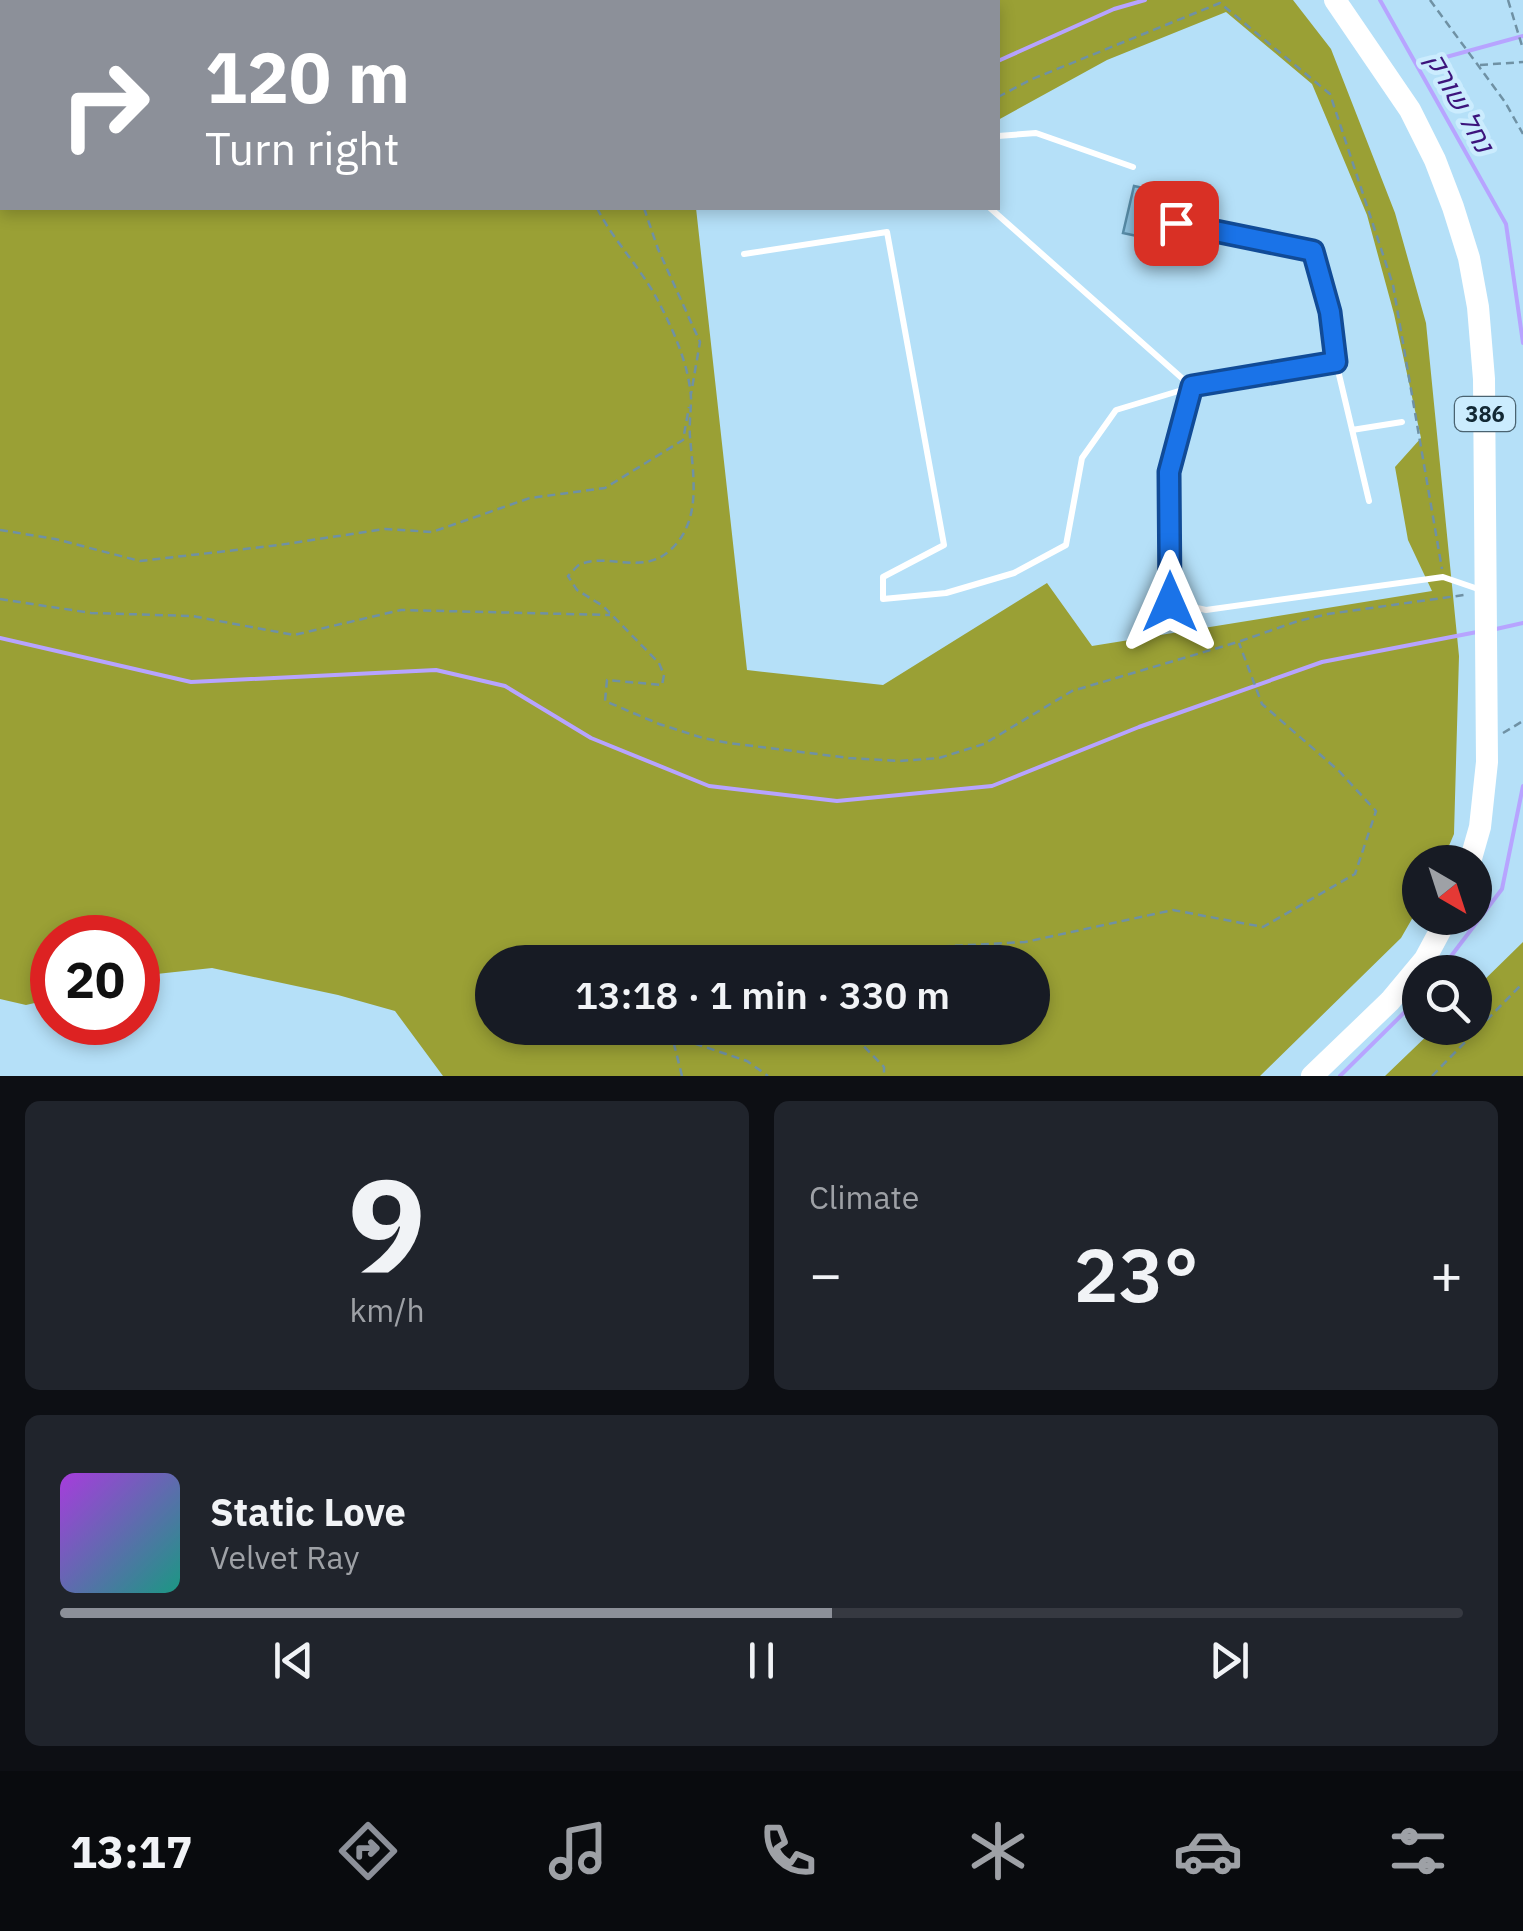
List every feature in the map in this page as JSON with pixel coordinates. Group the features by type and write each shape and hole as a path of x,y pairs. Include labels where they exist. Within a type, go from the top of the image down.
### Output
{"main road":[{"name":"386","path":"1335,0 1410,110 1436,160 1469,258 1478,307 1484,380 1487,762 1475,845"},
{"path":"1312,1076 1390,1001 1425,960 1438,935"}],"lane":[{"path":"1000,136 1036,134 1133,167"},
{"path":"992,210 1192,386"},
{"path":"1176,223 1313,251 1330,312 1336,362 1369,501"},
{"path":"744,254 887,232 944,545 883,577 884,599 946,593 1014,573 1066,545 1082,458 1116,410 1192,386 1336,362"},
{"path":"1192,386 1169,472 1170,602 1206,610 1443,577 1487,592"},
{"path":"1352,430 1402,422"}],"path":[{"path":"1430,0 1523,134"},
{"path":"1508,0 1523,49"},
{"path":"1000,97 1030,80 1220,3 1330,94 1393,285 1443,577"},
{"path":"1478,66 1523,62"},
{"path":"599,210 608,229 655,294 678,345 691,395 695,486 691,514 678,541 665,554 643,563 578,565 568,576 577,590 603,606 660,664 664,676 662,685 607,680 605,701 660,724 716,740 849,758 939,758 984,744 1072,691 1238,642 1298,620 1487,592"},
{"path":"0,530 55,539 140,561 385,528 432,532 530,498 605,488 683,440 700,342 645,210"},
{"path":"0,599 90,614 192,616 294,635 401,610 612,615"},
{"path":"970,945 1025,942 1173,910 1263,927 1355,874 1376,811 1339,771 1262,704 1238,642"},
{"path":"1432,1076 1523,983"},
{"path":"682,1076 672,1036 747,1061 768,1076"},
{"path":"863,1045 884,1067 884,1076"}],"green space":[{"path":"1000,0 1293,0 1331,49 1395,213 1426,323 1459,656 1454,834 1449,845 1402,845 1401,938 1260,1076 443,1076 395,1011 212,968 160,974 160,915 30,915 30,1004 0,999 0,210 696,210 747,670 883,685 1047,583 1092,646 1432,591 1408,540 1395,467 1421,438 1394,314 1367,215 1312,84 1226,12 1107,60 1000,119"},
{"path":"1523,942 1523,1076 1385,1076 1417,1045 1492,1045 1492,972"}],"building":[{"path":"1134,186 1176,195 1165,242 1123,233"}],"waterway":[{"path":"1000,60 1114,9 1145,0"},
{"name":"נחל שורק","path":"1380,0 1506,224 1523,343"},
{"path":"1417,65 1523,36"},
{"path":"1496,629 1523,623"},
{"path":"0,638 191,682 436,670 505,686 591,738 709,786 837,801 992,786 1139,727 1322,662 1477,632"},
{"name":"נחל שורק","path":"1452,955 1502,889 1523,786"},
{"name":"נחל שורק","path":"1340,1076 1402,1015"}],"route":[{"path":"1170,602 1169,472 1192,386 1336,362 1330,312 1313,251 1176,223"}]}
